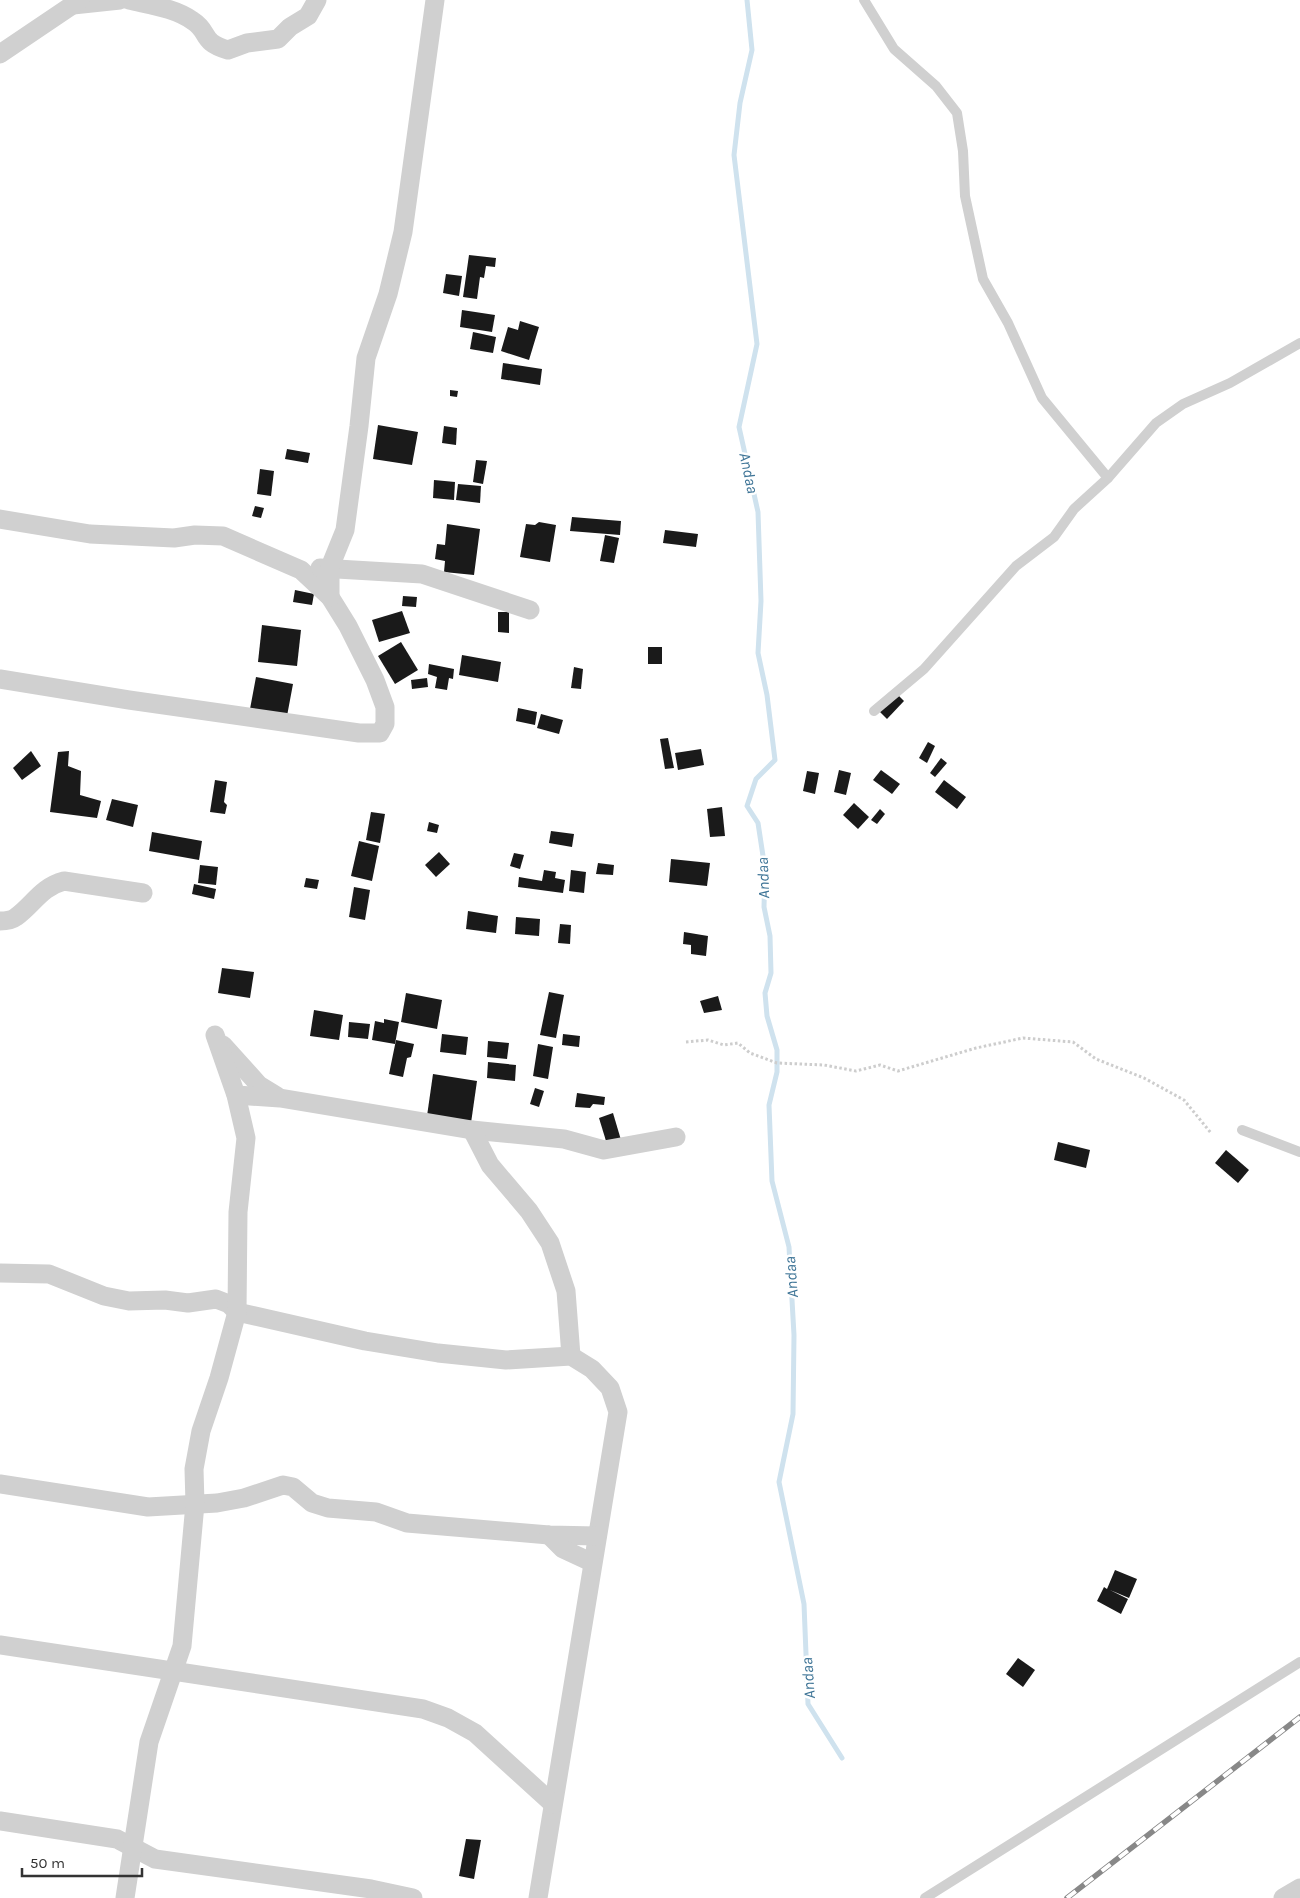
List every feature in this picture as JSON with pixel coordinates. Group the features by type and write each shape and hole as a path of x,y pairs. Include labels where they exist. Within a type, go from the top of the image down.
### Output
{"street":[{"path":"0,54 77,3 120,0"},
{"path":"129,0 185,16 196,22 207,41 217,47 228,50 247,43 278,39 290,27 308,16 317,0"},
{"path":"330,597 330,568 345,530 360,426 366,358 388,294 403,232 435,0"},
{"path":"0,519 90,534 174,538 195,535 223,536 301,570 330,597 348,626 375,680 385,707 385,724 380,733 358,733 0,679"},
{"path":"301,570 330,568 422,574 530,610"},
{"path":"0,921 15,918 34,898 55,883 64,881 143,893"},
{"path":"125,1898 149,1742 182,1646 195,1504 194,1469 201,1431 219,1378 237,1312 238,1212 246,1138 236,1095 215,1034 232,1057 259,1085 280,1098"},
{"path":"236,1095 280,1098 472,1130 564,1140 604,1150 676,1137"},
{"path":"472,1130 490,1165 529,1211 550,1243 566,1291 572,1356"},
{"path":"0,1273 49,1274 104,1296 129,1301 165,1300 188,1303 216,1299 229,1304 237,1312 365,1341 438,1353 506,1360 572,1356 592,1369 610,1388 618,1412 538,1898"},
{"path":"0,1484 148,1507 244,1498 283,1485 293,1487 312,1503 328,1508 376,1512 407,1523 549,1535 597,1536"},
{"path":"549,1535 563,1549 592,1562"},
{"path":"0,1645 423,1709 439,1715 475,1734 553,1804"},
{"path":"0,1821 117,1839 155,1859 371,1889 413,1898"},
{"path":"1283,1898 1300,1888"}],"lane":[{"path":"864,0 894,49 936,86 957,113 963,151 965,196 983,279 1008,322 1042,398 1108,478"},
{"path":"874,711 902,690 924,669 1016,566 1054,537 1074,509 1108,478 1156,423 1182,404 1230,383 1300,343"},
{"path":"1242,1130 1300,1152"},
{"path":"925,1898 1300,1662"}],"path":[{"path":"686,1042 708,1040 724,1045 738,1043 750,1053 777,1063 824,1064 856,1071 880,1065 898,1071 976,1048 1023,1038 1073,1042 1096,1059 1144,1078 1184,1100 1210,1133"}],"building":[{"path":"469,255 496,258 495,267 486,266 484,278 480,277 477,299 463,297"},
{"path":"446,274 462,276 459,296 443,293"},
{"path":"462,310 495,315 492,332 460,327"},
{"path":"520,321 539,327 529,360 501,351 508,327 518,330"},
{"path":"473,332 496,337 493,353 470,349"},
{"path":"503,363 542,369 540,385 501,379"},
{"path":"450,390 458,391 457,397 450,396"},
{"path":"378,425 418,432 412,465 373,459"},
{"path":"444,426 457,428 456,445 442,443"},
{"path":"287,449 310,453 308,463 285,459"},
{"path":"476,460 487,461 483,484 473,482"},
{"path":"260,469 274,471 271,496 257,494"},
{"path":"434,480 455,482 454,500 433,498"},
{"path":"458,484 481,486 480,503 456,500"},
{"path":"255,506 264,508 261,518 252,516"},
{"path":"572,517 621,521 620,535 570,531"},
{"path":"539,522 556,525 550,562 520,557 526,524 535,525"},
{"path":"447,524 480,529 474,575 444,572 445,561 435,559 437,544 445,545"},
{"path":"665,530 698,534 696,547 663,543"},
{"path":"605,535 619,538 614,563 600,561"},
{"path":"295,590 314,594 312,605 293,602"},
{"path":"403,596 417,597 416,607 402,606"},
{"path":"402,611 410,633 379,642 372,620"},
{"path":"498,612 509,612 509,633 498,632"},
{"path":"262,625 301,630 297,666 258,662"},
{"path":"401,642 418,670 395,684 378,656"},
{"path":"648,647 662,647 662,664 648,664"},
{"path":"462,655 501,662 498,682 459,675"},
{"path":"429,664 454,669 453,679 449,678 447,690 435,688 437,677 428,674"},
{"path":"574,667 583,669 581,689 571,688"},
{"path":"256,677 293,684 287,716 250,709"},
{"path":"427,678 428,687 412,689 411,680"},
{"path":"896,693 904,701 887,719 879,711"},
{"path":"518,708 537,712 535,725 516,721"},
{"path":"541,714 563,720 559,734 537,728"},
{"path":"668,738 674,768 665,769 660,739"},
{"path":"928,742 935,746 927,763 919,758"},
{"path":"701,749 704,765 678,770 675,753"},
{"path":"31,751 41,766 22,780 13,768"},
{"path":"69,751 68,766 81,771 80,795 101,801 97,818 50,812 58,752"},
{"path":"941,758 947,763 935,777 930,773"},
{"path":"839,770 851,773 846,795 834,792"},
{"path":"881,770 900,784 892,794 873,780"},
{"path":"807,771 819,773 815,794 803,791"},
{"path":"215,780 227,782 224,802 227,805 225,814 210,812"},
{"path":"944,780 966,797 957,809 935,792"},
{"path":"112,799 138,805 133,827 106,820"},
{"path":"854,803 869,817 858,829 843,815"},
{"path":"722,807 725,836 710,837 707,809"},
{"path":"880,809 885,814 877,824 871,820"},
{"path":"371,812 385,814 380,843 366,840"},
{"path":"429,822 439,825 437,833 427,831"},
{"path":"551,831 574,834 572,847 549,843"},
{"path":"152,832 202,841 199,860 149,851"},
{"path":"359,841 379,846 372,881 351,876"},
{"path":"439,852 450,864 436,877 425,865"},
{"path":"514,853 524,855 520,869 510,866"},
{"path":"671,859 710,863 707,886 669,882"},
{"path":"598,863 614,865 613,875 596,874"},
{"path":"200,865 218,867 216,885 198,883"},
{"path":"544,870 556,872 555,878 565,880 563,893 518,887 519,877 542,881"},
{"path":"571,870 586,872 584,893 569,891"},
{"path":"306,878 319,880 317,889 304,887"},
{"path":"194,884 216,889 214,899 192,894"},
{"path":"354,887 370,890 365,920 349,917"},
{"path":"468,911 498,916 496,933 466,929"},
{"path":"516,917 540,919 539,936 515,934"},
{"path":"560,924 571,925 570,944 558,943"},
{"path":"684,932 708,936 706,956 691,954 691,945 683,944"},
{"path":"222,968 254,972 250,998 218,993"},
{"path":"549,992 564,995 556,1038 540,1035"},
{"path":"406,993 442,1000 437,1029 401,1022"},
{"path":"718,996 722,1010 704,1013 700,1001"},
{"path":"314,1010 343,1015 339,1040 310,1036"},
{"path":"384,1019 399,1022 395,1044 372,1040 375,1021 384,1023"},
{"path":"349,1022 370,1024 368,1039 348,1037"},
{"path":"442,1034 468,1037 466,1055 440,1052"},
{"path":"563,1034 580,1036 579,1047 562,1045"},
{"path":"396,1040 414,1044 411,1057 407,1058 403,1077 389,1074"},
{"path":"488,1041 509,1043 507,1059 487,1057"},
{"path":"538,1044 553,1047 548,1079 533,1076"},
{"path":"488,1062 516,1065 515,1081 487,1078"},
{"path":"433,1074 477,1081 471,1123 427,1116"},
{"path":"535,1088 544,1091 539,1107 530,1104"},
{"path":"577,1093 605,1097 604,1105 593,1104 590,1108 575,1107"},
{"path":"613,1113 621,1140 606,1141 599,1118"},
{"path":"1058,1142 1090,1150 1086,1168 1054,1160"},
{"path":"1226,1150 1249,1170 1238,1183 1215,1163"},
{"path":"1115,1570 1137,1579 1129,1598 1110,1590 1128,1599 1121,1614 1097,1601 1104,1587 1107,1589"},
{"path":"1018,1658 1035,1670 1023,1687 1006,1674"},
{"path":"466,1839 481,1840 474,1879 459,1876"}],"waterway":[{"name":"Andaa","path":"747,0 752,50 740,103 734,155 757,344 739,427 758,512 761,601 758,653 767,695 775,760 756,779 747,806 758,823 765,869 764,907 770,936 771,973 765,993 767,1016 777,1050 777,1072 769,1105 772,1181 789,1247 794,1335 793,1414 779,1482 804,1604 808,1704 842,1758"}],"railway":[{"path":"1067,1898 1300,1717"}]}
